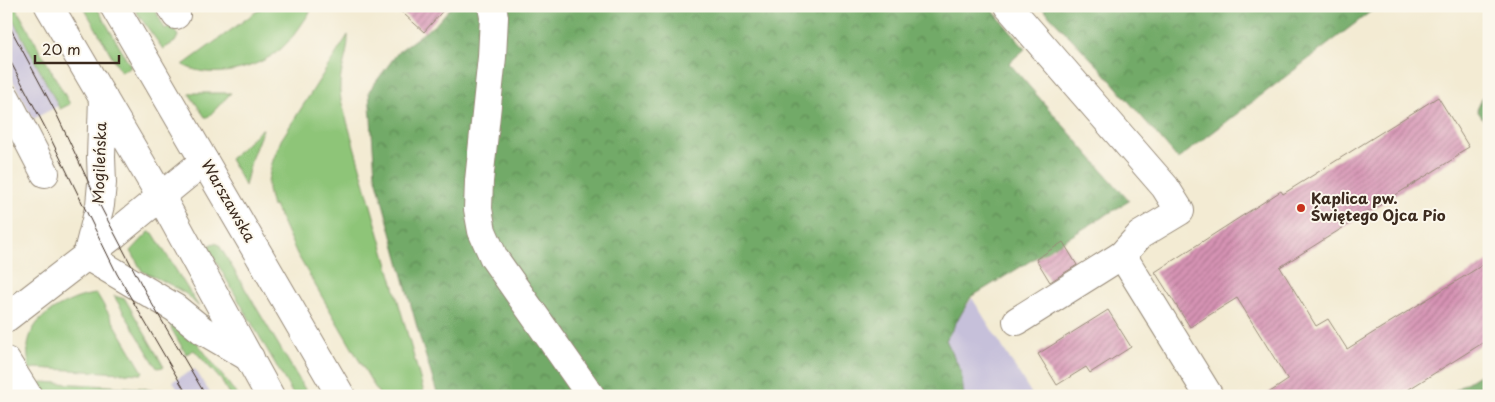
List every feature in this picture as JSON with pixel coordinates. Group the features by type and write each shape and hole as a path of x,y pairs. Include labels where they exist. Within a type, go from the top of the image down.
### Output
{"main road":[{"path":"49,6 161,197 270,396"},
{"name":"Warszawska","path":"114,6 341,396"},
{"path":"492,6 494,17 492,57 479,181 478,209 482,231 494,258 591,396"},
{"path":"1008,6 1165,187 1180,211 1140,235 1122,256 1017,321"},
{"path":"6,98 45,173"},
{"name":"Mogileńska","path":"87,256 101,198 103,98"},
{"path":"6,318 87,256 204,161"},
{"path":"87,256 175,308 202,330 250,358"},
{"path":"1122,256 1209,396"},
{"path":"6,361 28,396"}],"shaded area":[{"path":"6,8 58,106 33,119 6,67"},
{"path":"972,298 1033,396 904,396"},
{"path":"195,369 212,396 181,396 173,381"}],"green space":[{"path":"6,6 15,6 70,104 60,109"},
{"path":"83,6 96,6 131,67 121,72"},
{"path":"132,6 153,6 165,29 172,26 178,36 175,42 163,49"},
{"path":"264,6 314,6 286,44 260,62 247,67 220,72 195,70 183,65"},
{"path":"452,6 989,6 1025,49 1009,63 1129,201 971,297 946,340 961,371 964,396 438,396 375,174 369,91 399,51 436,24"},
{"path":"1040,6 1378,6 1178,159 1100,68"},
{"path":"348,35 347,51 340,82 341,100 425,396 380,396 297,254 275,206 272,207 268,190 272,163 281,140"},
{"path":"1489,81 1489,128 1477,110"},
{"path":"190,93 231,93 208,117 205,117"},
{"path":"262,129 252,157 245,186 230,159"},
{"path":"149,232 153,233 199,307 186,294 142,271 131,251"},
{"path":"215,243 219,245 309,396 294,396 210,251 209,247"},
{"path":"97,294 143,372 141,374 34,368 30,370 28,359 29,340 36,324 50,311 60,306 87,295"},
{"path":"114,296 125,299 164,367 157,368"},
{"path":"167,318 192,336 238,396 230,396 221,380 194,350 186,354"},
{"path":"1489,369 1489,394 1486,396 1445,396"},
{"path":"42,382 142,388 155,391 157,396 56,396 46,392 39,385"}],"building":[{"path":"395,6 447,6 424,32"},
{"path":"1438,97 1469,147 1457,154 1458,156 1280,267 1316,326 1328,319 1347,349 1489,261 1489,339 1398,396 1264,396 1288,380 1237,298 1190,327 1155,272 1281,191 1283,194"},
{"path":"1063,242 1077,265 1050,282 1036,259"},
{"path":"1108,310 1131,347 1090,373 1086,367 1057,385 1038,354"}],"tram line":[{"path":"6,20 56,113 96,198 148,297 206,396"},
{"path":"6,53 47,131 117,274 188,396"}],"place":[{"name":"Kaplica pw. Świętego Ojca Pio","path":"1301,208"}]}
